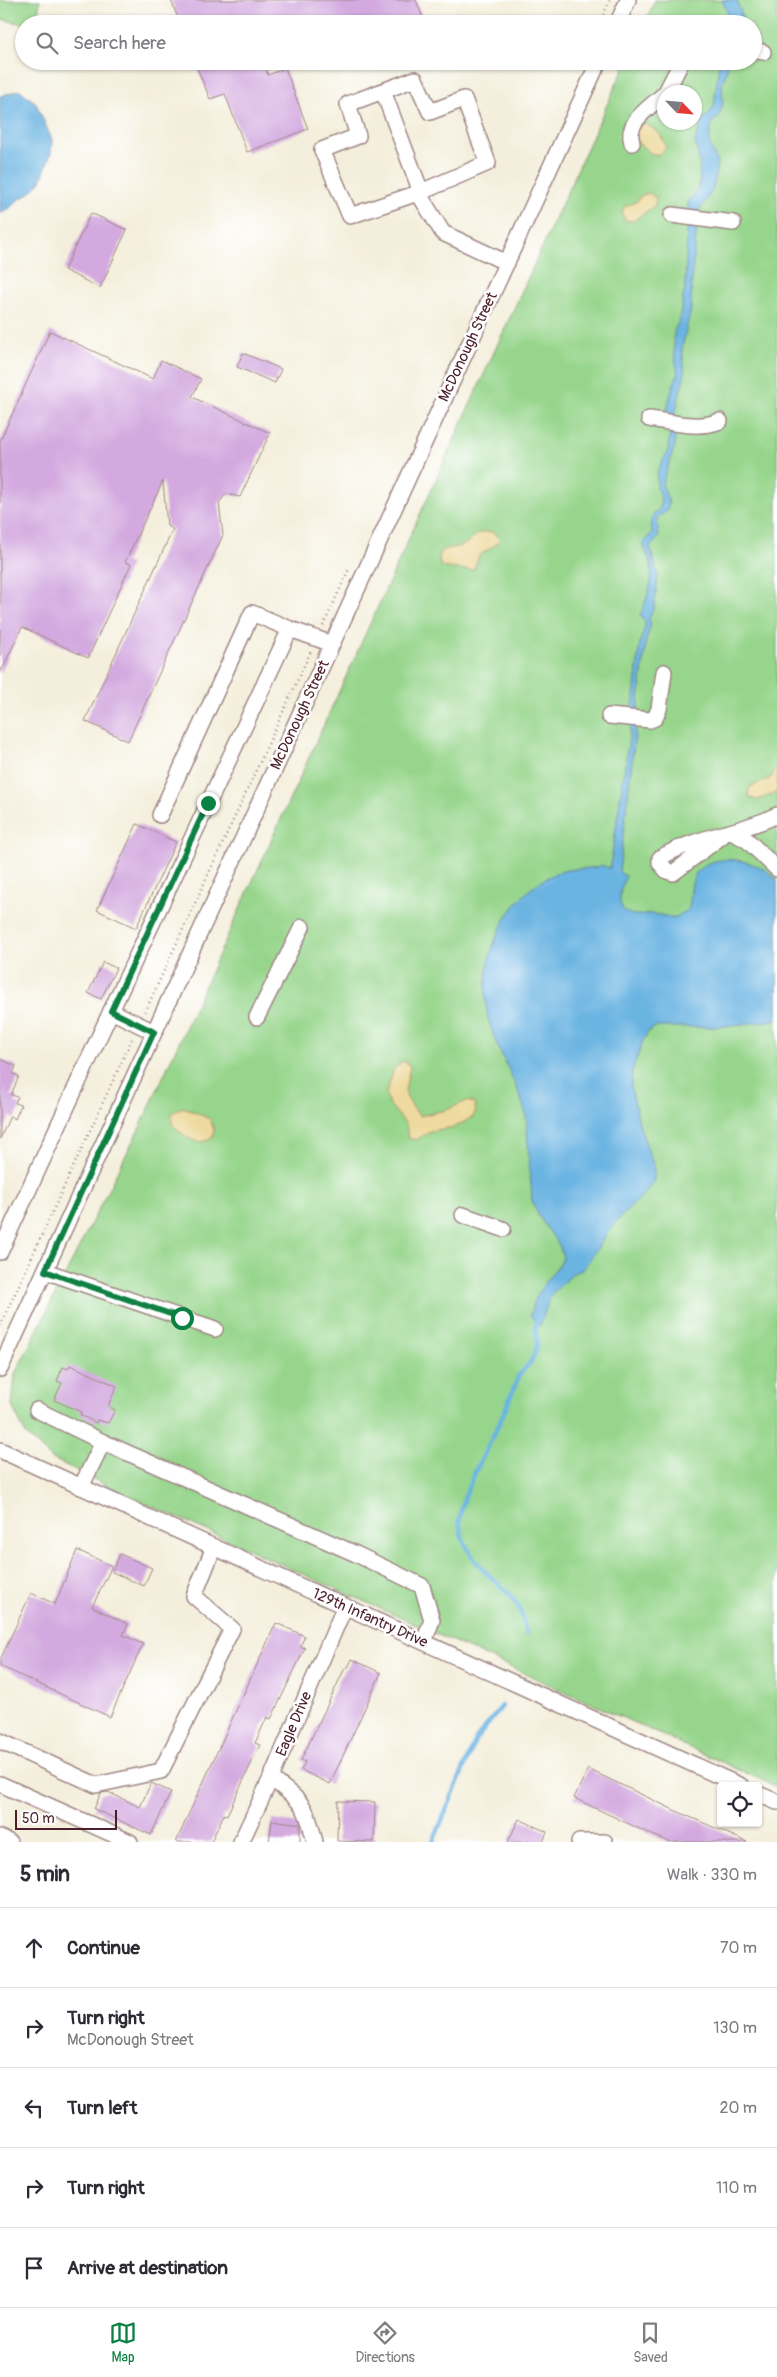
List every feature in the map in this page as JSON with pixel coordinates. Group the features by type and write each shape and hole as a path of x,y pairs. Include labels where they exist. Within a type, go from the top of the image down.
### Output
{"street":[{"path":"621,15 628,0"},
{"name":"McDonough Street","path":"2,1362 596,70"},
{"path":"669,85 677,70"},
{"path":"415,79 430,112 464,99 488,163 421,192 350,216 322,150 358,136 348,104 415,79"},
{"path":"383,91 422,199 443,233 507,263"},
{"path":"632,143 630,136 632,124 657,101"},
{"path":"679,216 734,223"},
{"path":"656,420 707,425 720,421"},
{"path":"160,815 252,613 332,644"},
{"path":"0,1252 290,629"},
{"path":"615,717 653,719 657,714 664,672"},
{"path":"777,815 727,834 747,840 777,869"},
{"path":"257,1017 302,927"},
{"path":"111,1011 154,1032"},
{"path":"463,1215 503,1229"},
{"path":"45,1271 215,1329"},
{"path":"37,1410 103,1442 356,1554 422,1586 432,1620 424,1642"},
{"path":"81,1487 103,1442"},
{"name":"129th Infantry Drive","path":"0,1450 731,1782"},
{"path":"0,1741 96,1785 161,1771 232,1629 194,1596 214,1547"},
{"name":"Eagle Drive","path":"241,1842 271,1778 344,1606"},
{"path":"271,1778 296,1796 308,1812 315,1842"},
{"path":"0,1784 130,1842"},
{"path":"762,1796 777,1802"},
{"path":"0,1838 9,1842"},
{"path":"583,1841 606,1842"}],"path":[{"path":"603,15 610,0"},
{"path":"0,1326 349,569"}],"green space":[{"path":"0,0 40,0 38,15 15,15 15,22 0,19"},
{"path":"655,0 777,0 777,1787 114,1489 51,1458 26,1435 12,1406 15,1374 143,1121 623,70 762,70 762,15 648,15"}],"sand":[{"path":"645,124 656,131 663,140 666,148 659,154 652,154 638,143 634,133 640,125"},
{"path":"649,193 656,198 655,205 633,221 625,220 622,213 624,207 636,202 642,195"},
{"path":"482,532 495,532 499,540 479,556 473,570 443,567 441,565 439,559 441,552 462,546"},
{"path":"777,766 777,792 758,800 750,798 748,794 750,787 771,778"},
{"path":"403,1061 410,1067 405,1089 407,1097 419,1116 446,1110 467,1101 474,1103 476,1111 473,1117 455,1127 430,1131 416,1140 408,1138 406,1124 389,1104 386,1094 394,1069"},
{"path":"183,1107 210,1119 214,1130 212,1138 201,1142 195,1141 185,1136 172,1124 172,1113"}],"water":[{"path":"722,0 737,0 741,15 726,15 727,11"},
{"path":"718,70 727,70 722,82 723,103 719,117 712,122 709,142 717,162 713,189 699,211 692,273 691,309 682,348 685,373 674,418 675,446 662,484 669,503 667,511 657,518 659,537 650,547 658,575 654,608 649,618 651,624 646,640 619,872 626,876 620,893 620,899 623,909 627,913 676,917 688,910 694,877 705,865 715,861 738,860 750,863 770,874 777,881 777,1018 770,1021 716,1027 655,1027 648,1032 632,1072 631,1087 640,1127 654,1167 654,1180 646,1192 611,1227 582,1270 573,1273 550,1296 540,1326 530,1316 533,1306 539,1291 563,1258 560,1247 538,1215 532,1200 526,1115 489,1022 486,1001 486,978 490,956 498,934 509,914 523,896 540,882 560,872 598,867 600,865 610,868 631,724 640,642 645,627 645,622 640,615 647,597 652,571 643,543 652,533 651,521 653,515 660,508 661,500 657,488 657,473 668,450 670,435 666,413 673,385 678,375 674,351 674,331 679,321 685,287 688,202 697,191 700,182 699,160 695,141 699,130 702,130 703,119 714,106"},
{"path":"20,90 36,103 52,140 51,153 41,181 30,193 0,214 0,96"}],"building":[{"path":"171,0 416,0 422,15 177,15"},
{"path":"198,70 266,70 268,75 280,70 286,70 308,129 247,152 225,94 210,99"},
{"path":"91,213 127,230 100,288 64,270"},
{"path":"50,331 153,379 161,360 201,379 192,397 270,433 240,497 226,494 219,503 223,535 128,741 85,721 173,529 167,526 163,481 125,562 131,564 88,658 22,627 0,674 0,441"},
{"path":"243,353 281,369 275,383 237,367"},
{"path":"137,824 176,842 136,928 97,910"},
{"path":"103,962 116,968 101,999 88,993"},
{"path":"0,1059 16,1066 13,1074 19,1076 11,1095 18,1097 15,1103 21,1105 15,1119 10,1116 0,1139"},
{"path":"70,1365 117,1386 108,1406 115,1410 108,1423 97,1420 96,1423 80,1415 81,1412 54,1400 62,1383 57,1381 63,1367 68,1369"},
{"path":"77,1550 112,1566 92,1607 128,1624 123,1635 143,1644 110,1717 0,1666 0,1660 31,1593 55,1604"},
{"path":"120,1554 152,1568 144,1586 112,1572"},
{"path":"276,1623 305,1636 300,1646 305,1648 271,1719 267,1717 255,1743 260,1745 227,1815 224,1814 211,1842 176,1842"},
{"path":"352,1659 381,1673 330,1784 301,1770 305,1762 301,1760 345,1668 347,1669"},
{"path":"588,1769 747,1842 669,1842 648,1833 574,1798"},
{"path":"151,1783 171,1792 151,1835 94,1809 101,1793 108,1792 140,1807"},
{"path":"338,1801 375,1802 374,1842 337,1841"},
{"path":"519,1819 547,1832 543,1842 508,1842"},
{"path":"272,1820 300,1824 300,1842 269,1842"}],"waterway":[{"path":"526,1634 520,1610 515,1602 472,1556 462,1537 460,1516 473,1476 503,1415 519,1375 534,1356 537,1346 535,1326 537,1317"},
{"path":"433,1842 476,1739 502,1706"}],"route":[{"path":"182,1318 45,1271 154,1032 111,1011 208,803"}]}
